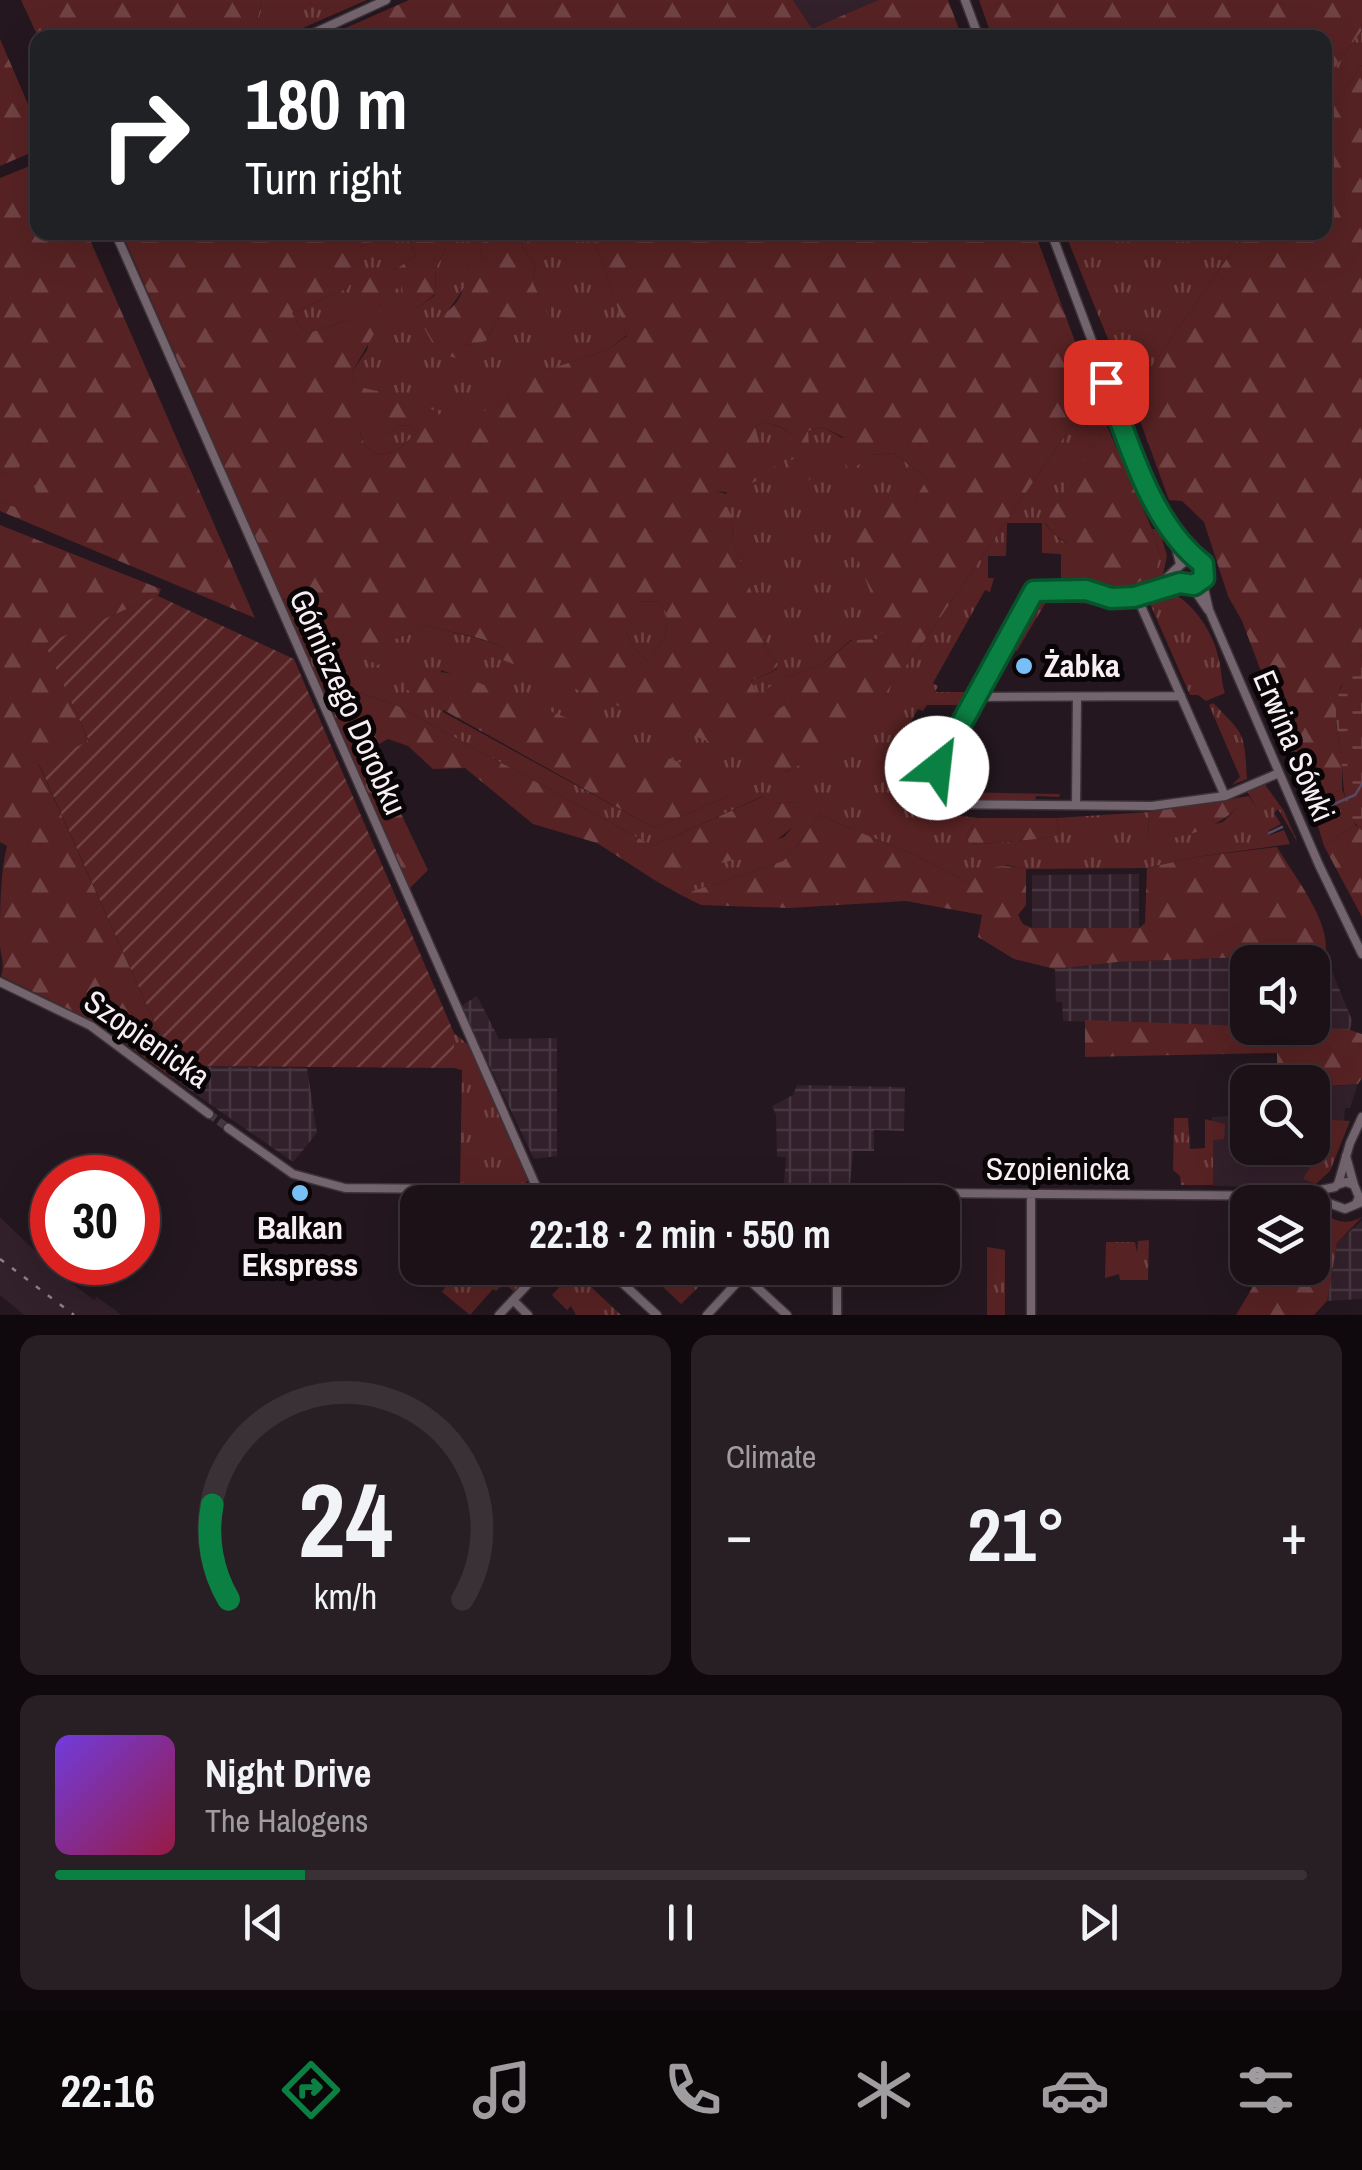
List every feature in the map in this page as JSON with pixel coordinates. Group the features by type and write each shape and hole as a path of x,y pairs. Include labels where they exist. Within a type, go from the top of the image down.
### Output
{"street":[{"path":"321,30 386,0"},
{"path":"965,0 976,30"},
{"name":"Górniczego Dorobku","path":"118,240 537,1185"},
{"path":"1054,240 1130,444 1172,533 1179,576 1188,584"},
{"path":"1154,589 1204,578 1203,564 1172,533"},
{"path":"1194,558 1137,597 1111,598 1086,590 1034,591 920,799 931,804 1152,806 1225,796 1279,773"},
{"name":"Erwina Sówki","path":"1204,578 1208,610"},
{"name":"Erwina Sówki","path":"1188,584 1208,610 1362,954"},
{"path":"1137,597 1225,796"},
{"path":"977,697 1182,696"},
{"path":"1076,698 1076,805"},
{"name":"Szopienicka","path":"0,982 91,1026 209,1114"},
{"path":"1346,1156 1358,1188 1359,1203 1345,1209 1334,1203 1336,1186 1346,1156 1362,1117"},
{"name":"Szopienicka","path":"228,1128 280,1166 324,1184 400,1189"},
{"path":"1336,1186 1346,1182 1358,1188"},
{"name":"Szopienicka","path":"1330,1188 1336,1186"},
{"name":"Szopienicka","path":"960,1193 1230,1195"},
{"path":"1031,1194 1031,1315"},
{"name":"Szopienicka","path":"1330,1202 1334,1203"},
{"path":"499,1315 527,1285"},
{"path":"624,1285 657,1315"},
{"path":"707,1315 735,1285"},
{"path":"755,1285 787,1315"},
{"path":"837,1285 837,1315"},
{"path":"512,1300 528,1315"}],"shaded area":[{"path":"793,0 878,0 812,30"},
{"path":"1139,874 1139,928 1032,928 1032,875"},
{"path":"1230,958 1230,1026 1063,1021 1062,1002 1056,1002 1055,969"},
{"path":"1330,966 1352,1020 1350,1030 1330,1029"},
{"path":"477,996 499,1039 557,1038 557,1156 534,1159 461,1006"},
{"path":"174,1066 307,1068 317,1133 293,1162 171,1077"},
{"path":"1358,1084 1350,1108 1345,1108 1344,1122 1330,1154 1330,1086"},
{"path":"797,1085 905,1087 904,1131 874,1130 874,1151 853,1151 850,1185 784,1183 786,1157 777,1157 776,1115 772,1106 793,1095"},
{"path":"1230,1098 1230,1165 1325,1165 1318,1181 1314,1185 1213,1186 1212,1117 1229,1116"},
{"path":"0,1217 30,1246 30,1285 74,1285 122,1315 24,1315 0,1295"},
{"path":"1362,1220 1362,1299 1327,1301 1337,1243"}],"green space":[{"path":"21,0 262,0 259,30 35,30"},
{"path":"262,0 367,0 298,30 259,30"},
{"path":"409,0 793,0 812,29 878,0 948,0 959,30 341,30"},
{"path":"979,0 1362,0 1362,30 1332,71 1332,30 990,30"},
{"path":"1362,30 1362,65 1332,108 1332,71"},
{"path":"0,39 30,109 30,153 0,166"},
{"path":"1362,65 1362,653 1361,664 1340,688 1336,724 1342,789 1311,803 1242,621 1228,596 1204,522 1182,501 1169,500 1131,396 1240,240 1332,240 1332,108"},
{"path":"30,166 30,240 90,240 255,618 0,511 0,502 46,517 27,461 4,475 0,472 0,178"},
{"path":"125,240 378,240 360,247 361,260 348,288 292,313 309,333 351,319 353,304 373,271 393,271 416,256 410,240 445,240 446,248 436,268 435,294 419,307 405,302 401,284 377,307 385,315 352,372 356,386 423,405 444,418 451,428 508,399 505,384 607,350 627,336 592,240 1038,240 1094,393 918,650 855,733 831,751 785,772 493,656 502,647 475,637 429,626 382,644 388,660 378,665 309,632 288,598 282,600","holes":["370,421 381,435 388,435 397,426 410,425 418,432 395,452 376,454 365,446 360,433","764,422 778,426 796,440 802,453 790,461 799,487 824,469 809,447 808,431 823,427 843,437 839,455 850,471 872,455 894,453 927,479 914,501 881,500 864,512 854,527 856,553 883,632 878,639 852,640 820,666 781,679 765,690 765,695 784,700 785,705 766,717 755,717 758,696 751,681 775,670 778,664 765,648 763,637 776,623 771,607 755,602 732,538 733,519 727,507 711,505 710,496 717,491 732,493 777,470 760,444 755,426","638,601 660,602 667,617 666,633 647,661 634,648 625,630 634,629"]},
{"path":"378,240 410,240 416,256 393,271 351,319 309,333 301,328 292,313 348,288 360,247"},
{"path":"445,240 483,240 480,260 468,262 466,285 444,317 465,346 486,341 499,317 531,317 552,326 533,283 535,265 522,246 523,240 592,240 627,335 607,350 506,384 508,399 451,429 391,397 356,386 352,372 367,350 377,307 402,283 406,302 419,307 435,295 436,268 446,248"},
{"path":"483,240 523,240 522,246 535,265 533,283 553,325 544,331 531,317 526,318 518,335 510,318 499,317 486,341 465,346 456,358 438,353 422,324 457,302 465,284 468,261 480,259"},
{"path":"1068,240 1240,240 1131,396"},
{"path":"1094,393 1107,426 1045,523 1068,544 1112,555 1160,556 1152,529 1159,529 1167,556 1162,579 1132,595 1058,587 1055,582 1061,581 1061,554 1042,553 1042,523 1007,523 1006,556 988,556 988,578 994,578 990,592 985,590 933,683 938,686 935,692 974,692 967,705 927,705 923,711 918,709 888,764 886,784 944,814 978,818 967,834 970,845 1057,835 1056,818 1149,812 1148,842 1223,822 1237,808 1257,809 1247,791 1264,783 1284,811 1297,841 1278,809 1274,813 1281,824 1268,831 1270,835 1284,830 1290,844 1147,868 1026,869 1007,865 967,882 819,815 783,861 681,895 656,881 784,837 802,816 798,802 773,804 763,796 653,846 394,704 314,678 282,601 288,598 381,644 429,626 484,640 502,647 495,656 786,772 855,732 918,650","holes":["441,670 733,784 733,794 654,828 443,712"]},
{"path":"369,420 388,435 397,426 410,425 418,432 395,452 376,454 365,446 360,433"},
{"path":"764,422 789,432 797,441 803,454 792,475 808,447 808,431 823,427 872,455 894,453 927,479 914,501 880,614 883,632 878,639 851,640 820,666 781,679 785,705 766,717 754,717 758,696 751,681 776,670 778,664 765,648 763,636 775,623 771,608 755,603 732,538 733,519 710,505 710,495 717,491 726,494 760,444 755,426"},
{"path":"1107,426 1160,556 1156,571 1149,576 1114,588 1090,577 1077,552 1045,522"},
{"path":"27,460 47,518 0,502 0,472 4,475"},
{"path":"0,525 161,589 158,596 46,644 89,742 39,765 174,1066 171,1077 97,1023 1,976 1,894 7,846 0,842"},
{"path":"1040,593 1091,594 1133,600 1137,605 1046,602 1017,651 1009,646"},
{"path":"1172,593 1196,612 1216,650 1225,693 1206,701 1190,695 1151,606 1150,600"},
{"path":"158,596 294,659 454,1033 454,1068 174,1066 39,764 89,741 45,644"},
{"path":"638,601 660,602 667,617 663,641 647,661 634,648 625,630"},
{"path":"1362,653 1362,830 1347,806 1336,717 1339,693"},
{"path":"429,670 459,675 734,784 733,794 654,828 404,688"},
{"path":"314,678 394,704 653,846 764,796 773,804 798,802 803,816 787,832 753,852 656,881 597,843 533,824 465,768 433,769 408,746 388,739 370,749 428,870 408,890"},
{"path":"1213,703 1237,729 1244,743 1247,779 1232,785 1240,777 1209,705"},
{"path":"951,750 959,754 942,784 945,792 1060,794 1059,797 1036,796 1035,802 933,801 927,796"},
{"path":"1342,789 1355,825 1324,846 1311,803"},
{"path":"1249,796 1258,811 1237,808 1207,828 1148,842 1149,812"},
{"path":"819,815 967,882 994,867 1026,869 1026,905 1018,915 1023,924 1032,928 1139,928 1145,923 1147,868 1196,857 1277,847 1317,913 1326,945 1230,945 1230,958 1055,969 1014,959 978,937 982,915 906,901 789,908 701,905 681,895 783,861"},
{"path":"978,818 1056,818 1059,828 1057,835 1038,839 969,845 967,834"},
{"path":"1355,825 1362,830 1362,917 1324,846"},
{"path":"1085,1020 1230,1025 1230,1045 1330,1045 1330,1029 1362,1034 1362,1078 1358,1084 1330,1086 1330,1065 1277,1065 1277,1053 1085,1057"},
{"path":"454,1033 471,1047 530,1178 524,1185 460,1184 462,1070 454,1068"},
{"path":"1174,1118 1188,1118 1190,1149 1205,1148 1205,1119 1225,1124 1224,1139 1213,1140 1213,1185 1181,1185 1180,1176 1173,1170"},
{"path":"1330,1120 1350,1121 1330,1171 1316,1184 1303,1179 1311,1165 1330,1165"},
{"path":"1330,1217 1351,1221 1362,1217 1337,1243 1330,1284"},
{"path":"1149,1240 1148,1280 1120,1280 1119,1274 1105,1278 1106,1242 1135,1242 1137,1253 1138,1241"},
{"path":"987,1247 1005,1250 1005,1315 987,1315"},
{"path":"446,1285 502,1285 496,1291 493,1289 470,1315 442,1292"},
{"path":"562,1285 589,1285 621,1315 576,1315 571,1306 567,1310 552,1295"},
{"path":"661,1285 701,1285 681,1304"},
{"path":"1254,1285 1330,1285 1327,1301 1314,1315 1236,1315"}],"waterway":[{"path":"1309,815 1355,795 1362,784"},
{"path":"1269,833 1282,827"}],"tunnel":[{"path":"209,1114 228,1128"}],"railway":[{"path":"0,1259 74,1315"}],"place":[{"name":"Żabka","path":"1024,666"},
{"name":"Balkan Ekspress","path":"300,1193"}],"route":[{"path":"937,768 1034,591 1086,590 1111,598 1134,597 1180,583 1198,584 1204,578 1203,564 1172,533 1152,495 1106,382"}]}
